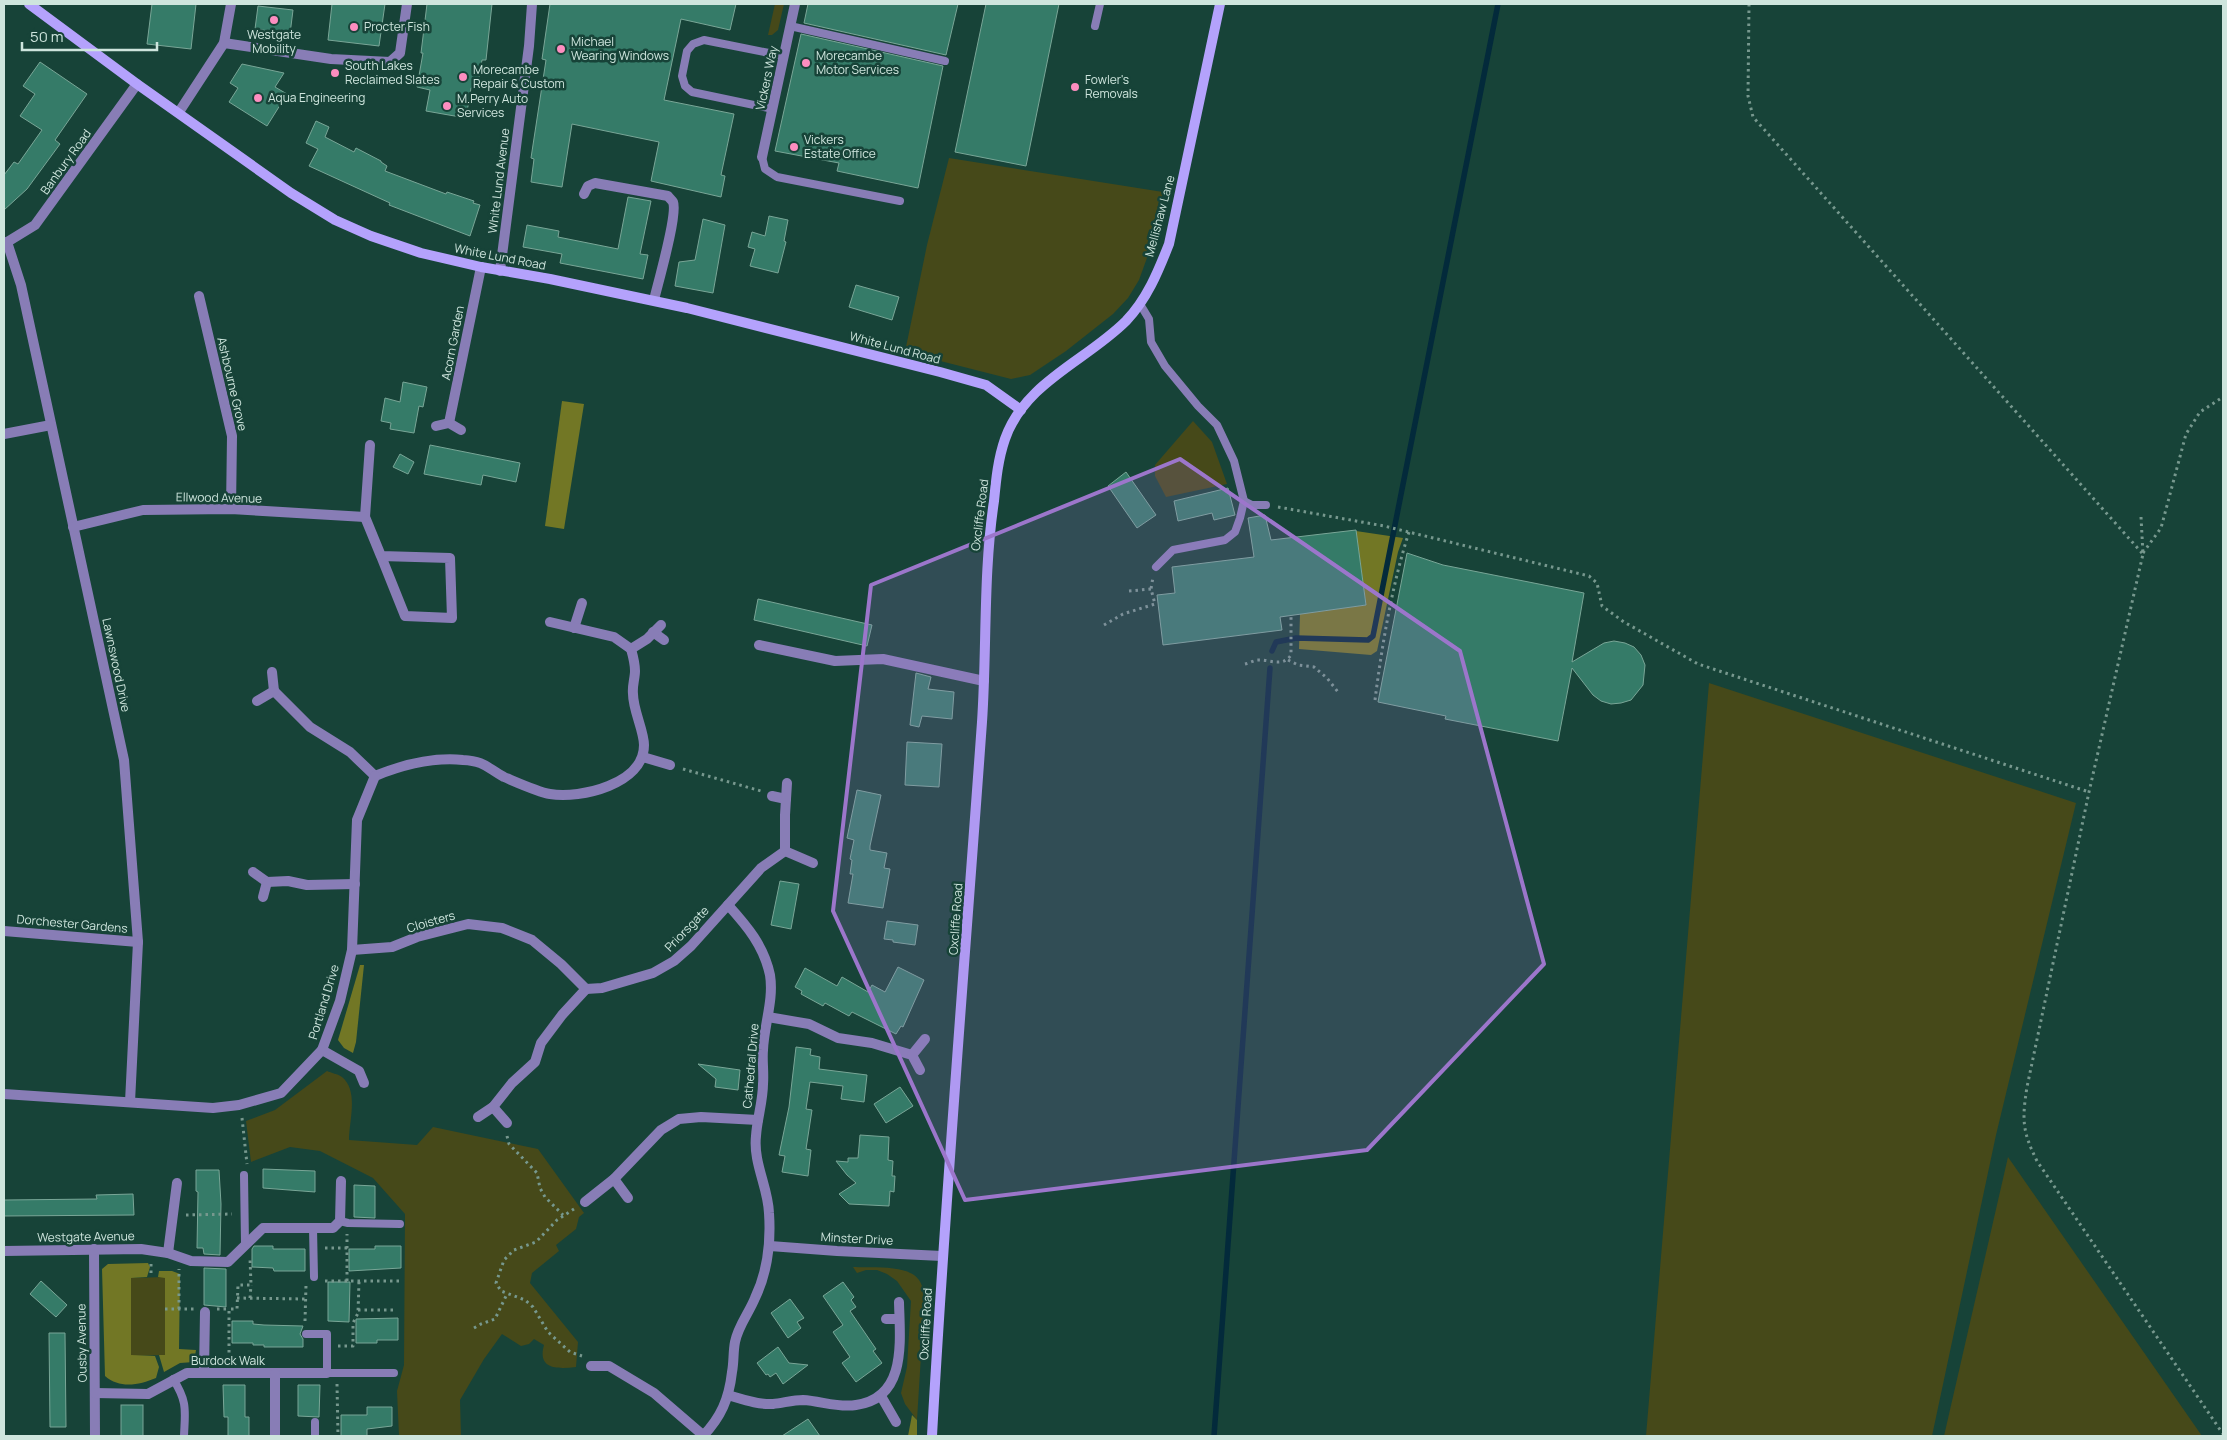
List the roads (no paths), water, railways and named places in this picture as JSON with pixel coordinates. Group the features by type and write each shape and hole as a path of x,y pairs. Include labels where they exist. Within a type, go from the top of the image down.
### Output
{"main road":[{"name":"White Lund Road","path":"29,4 137,84 291,193 335,220 371,236 421,253 500,271 654,300 828,343 986,386 1021,410"},
{"name":"Mellishaw Lane","path":"1021,410 1044,384 1107,337 1125,321 1140,304 1155,279 1169,244 1220,4"},
{"name":"Oxcliffe Road","path":"932,1436 942,1256 984,681 988,539 999,461 1011,424 1021,410"}],"street":[{"path":"179,112 224,43 231,4"},
{"path":"224,43 331,59 390,62 400,53 407,4"},
{"name":"White Lund Avenue","path":"500,271 529,46 532,4"},
{"name":"Vickers Way","path":"762,157 795,4"},
{"name":"Banbury Road","path":"5,243 35,225 137,84"},
{"path":"584,194 588,186 595,182 668,196 673,203 674,216 671,233 654,300"},
{"name":"Lawnswood Drive","path":"5,243 21,285 124,760 138,942 130,1102"},
{"name":"Acorn Garden","path":"450,423 481,267"},
{"name":"Ashbourne Grove","path":"198,296 232,436 230,509"},
{"path":"436,426 450,423 461,430"},
{"path":"4,434 51,425"},
{"path":"370,445 365,517 405,616 452,618 450,558 381,556"},
{"name":"Ellwood Avenue","path":"73,527 143,510 230,509 365,517"},
{"path":"574,628 582,603"},
{"path":"272,672 274,691 310,727 350,752 375,776 399,766 463,760 484,763 503,776 550,794 576,793 617,784 631,773 643,757 644,743 632,694 635,669 631,649 614,638 550,622"},
{"path":"631,649 657,629 664,640"},
{"path":"759,645 836,661 883,659 984,681"},
{"path":"257,701 274,691"},
{"path":"643,757 670,765"},
{"name":"Portland Drive","path":"4,1094 213,1108 239,1105 281,1093 322,1050 340,1001 352,950 357,820 375,776"},
{"path":"787,783 785,851 813,863"},
{"path":"772,796 786,799"},
{"name":"Priorsgate","path":"586,989 602,988 653,973 674,962 692,946 761,868 785,851"},
{"path":"253,872 267,882 288,881 307,886 355,884"},
{"path":"263,897 267,882"},
{"name":"Cathedral Drive","path":"704,1436 719,1418 728,1395 735,1342 742,1321 755,1300 765,1275 770,1246 768,1197 756,1160 755,1139 764,1085 763,1049 771,995 770,975 764,954 752,931 728,905"},
{"name":"Cloisters","path":"352,950 392,947 417,937 468,924 502,928 532,940 561,964 586,989"},
{"name":"Dorchester Gardens","path":"4,931 138,942"},
{"path":"478,1117 493,1107 512,1083 535,1062 541,1043 562,1014 586,989"},
{"path":"768,1017 809,1024 838,1038 872,1043 912,1055 920,1070"},
{"path":"912,1055 925,1039"},
{"path":"322,1050 362,1070 364,1083"},
{"path":"493,1107 507,1123"},
{"path":"585,1202 614,1179 661,1130 679,1119 700,1117 758,1120"},
{"path":"614,1179 628,1198"},
{"path":"245,1244 263,1228 333,1228 344,1222 341,1181"},
{"path":"168,1253 177,1183"},
{"name":"Westgate Avenue","path":"4,1251 141,1249 168,1253 190,1261 228,1262 245,1244"},
{"name":"Minster Drive","path":"770,1246 942,1256"},
{"name":"Ousby Avenue","path":"94,1249 95,1436"},
{"path":"728,1395 762,1404 801,1400 841,1406 856,1405 881,1396 891,1384 897,1370 899,1302"},
{"path":"204,1372 205,1312"},
{"path":"886,1319 899,1319"},
{"path":"591,1366 609,1366 654,1393 704,1436"},
{"name":"Burdock Walk","path":"95,1393 148,1394 187,1373 332,1373"},
{"name":"Burdock Walk","path":"275,1374 275,1436"},
{"path":"881,1396 896,1422"}],"lane":[{"path":"1095,26 1100,4"},
{"path":"790,26 945,61"},
{"path":"773,109 692,92 685,86 682,76 687,51 693,44 704,40 784,56"},
{"path":"762,157 765,170 777,177 900,201"},
{"path":"1140,304 1149,319 1151,342 1165,366 1198,406 1217,424 1234,461 1244,501 1235,532 1226,540 1173,550 1156,567"},
{"path":"1244,501 1252,505 1266,505"},
{"path":"244,1175 245,1244"},
{"path":"344,1222 400,1224"},
{"path":"310,1279 314,1248 314,1228"},
{"path":"306,1330 327,1334 327,1346 332,1373 394,1372"},
{"path":"173,1379 183,1394 185,1403 184,1436"},
{"path":"315,1422 315,1436"}],"waterway":[{"path":"1272,651 1276,642 1296,638 1368,640 1373,636 1498,4"},
{"path":"1214,1436 1270,668"}],"place":[{"name":"Westgate Mobility","path":"274,20"},
{"name":"Procter Fish","path":"354,27"},
{"name":"Michael Wearing Windows","path":"561,49"},
{"name":"Morecambe Motor Services","path":"806,63"},
{"name":"South Lakes Reclaimed Slates","path":"335,73"},
{"name":"Morecambe Repair & Custom","path":"463,77"},
{"name":"Fowler's Removals","path":"1075,87"},
{"name":"Aqua Engineering","path":"258,98"},
{"name":"M.Perry Auto Services","path":"447,106"},
{"name":"Vickers Estate Office","path":"794,147"}]}
